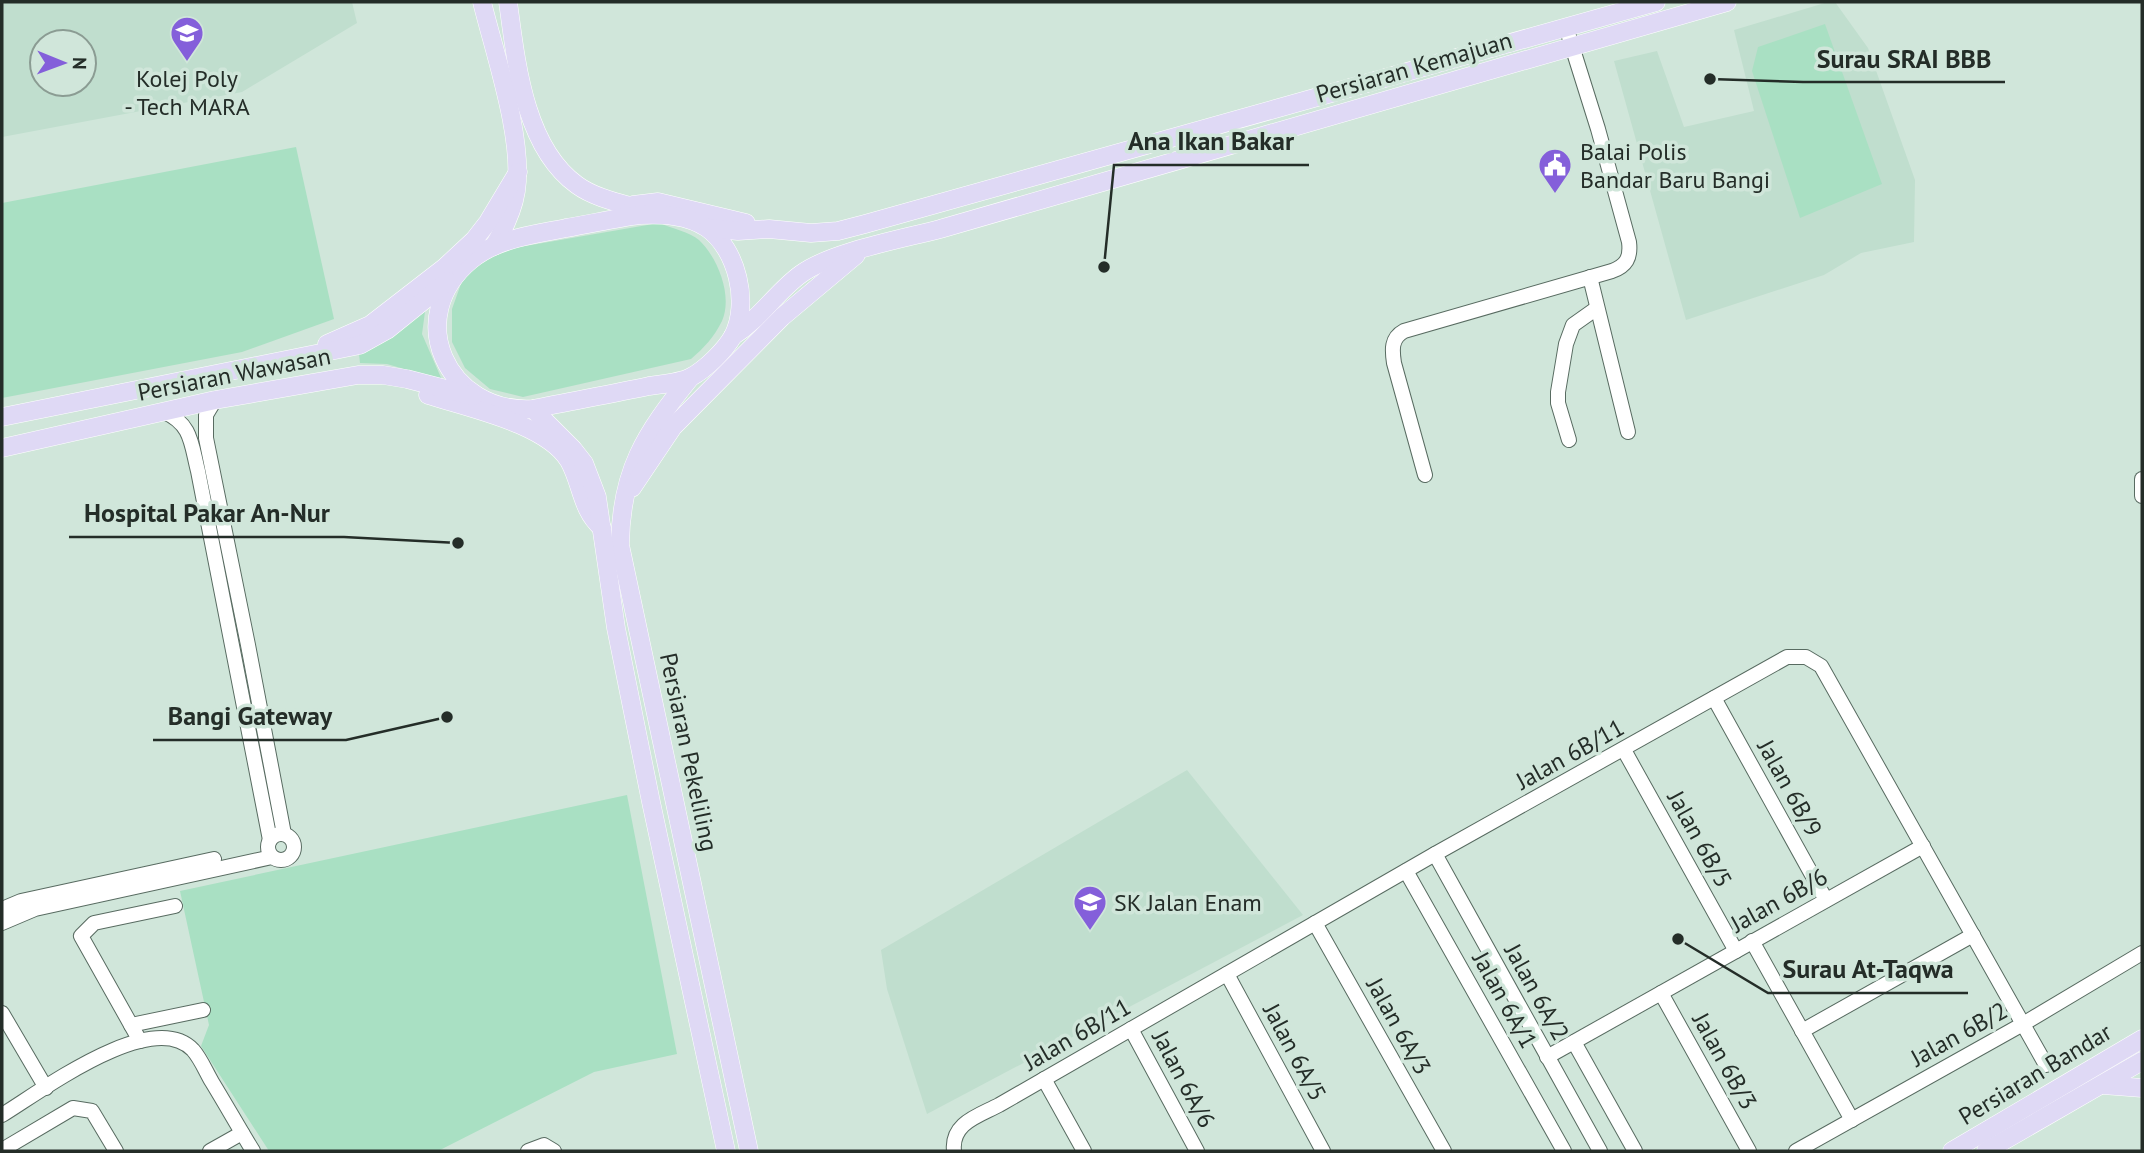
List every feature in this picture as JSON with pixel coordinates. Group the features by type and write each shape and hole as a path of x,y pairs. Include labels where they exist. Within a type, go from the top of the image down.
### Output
{"main road":[{"path":"482,2 514,133 518,172 513,205 494,246"},
{"path":"508,2 527,103 542,145 553,161 578,185 656,214"},
{"name":"Persiaran Kemajuan","path":"656,214 680,217 708,228 738,231 838,231 1656,2"},
{"name":"Persiaran Kemajuan","path":"690,378 724,348 733,335 757,318 780,292 803,272 818,264 1727,2"},
{"path":"300,357 370,325 445,267 474,240 488,222 518,172"},
{"path":"630,205 658,202 769,229"},
{"path":"494,246 511,239 656,214"},
{"path":"708,228 720,240 729,255 740,289 740,307 733,335"},
{"name":"Persiaran Wawasan","path":"2,417 369,341 387,330 471,261 494,246"},
{"path":"624,501 673,427 782,317 862,250"},
{"path":"456,275 439,310 438,334 446,363 453,374 477,397"},
{"path":"358,375 505,420 544,436 558,446 568,459 576,475 586,510 601,528"},
{"name":"Persiaran Wawasan","path":"2,448 215,400 358,375 407,379 477,397 507,408 533,409 690,378"},
{"name":"Persiaran Pekeliling","path":"690,378 645,439 633,463 624,501 622,560 749,1151"},
{"name":"Persiaran Pekeliling","path":"533,409 584,463 597,497 619,641 725,1149"},
{"name":"Persiaran Bandar","path":"1952,1151 2142,1039"},
{"name":"Persiaran Bandar","path":"1986,1151 2142,1061"},
{"path":"2103,1085 2142,1088"}],"street":[{"path":"1425,475 1394,363 1393,346 1398,334 1619,268 1626,263 1630,250 1598,129 1566,27"},
{"path":"1590,277 1628,432"},
{"path":"1569,440 1558,403 1566,344 1573,325 1597,308"},
{"path":"215,400 206,415 206,439 284,834"},
{"path":"164,412 179,419 185,426 196,462 270,847 284,860 293,852 293,841 284,834 276,834 270,847"},
{"path":"2142,479 2142,496"},
{"name":"Jalan 6B/11","path":"953,1146 957,1130 964,1123 1787,657 1806,657 1821,666 2046,1065"},
{"name":"Jalan 6B/9","path":"1714,698 1826,900"},
{"name":"Jalan 6B/5","path":"1624,750 1736,951"},
{"name":"Jalan 6B/6","path":"1547,1057 1923,846"},
{"path":"2,909 21,901 270,847"},
{"path":"2,923 35,909 270,847"},
{"name":"Jalan 6A/2","path":"1435,854 1600,1151"},
{"name":"Jalan 6A/1","path":"1406,871 1564,1151"},
{"path":"139,1041 81,936 94,923 175,906"},
{"name":"Jalan 6A/3","path":"1315,923 1444,1151"},
{"path":"1802,1031 1973,935"},
{"path":"1752,941 1852,1120"},
{"name":"Jalan 6B/2","path":"1796,1151 2023,1024 2142,953"},
{"name":"Jalan 6A/5","path":"1227,974 1323,1151"},
{"name":"Jalan 6B/3","path":"1661,993 1749,1151"},
{"path":"131,1025 203,1010"},
{"path":"2,1013 46,1088"},
{"name":"Jalan 6A/6","path":"1131,1029 1197,1151"},
{"path":"2,1115 102,1054 139,1041 168,1038 178,1040 194,1052 253,1151"},
{"path":"1574,1042 1635,1151"},
{"path":"1044,1079 1084,1151"},
{"path":"2,1150 73,1108 92,1111 116,1151"},
{"path":"216,1150 242,1133"},
{"path":"533,1148 549,1146 554,1151"}],"shaded area":[{"name":"Kolej Poly - Tech MARA","path":"2,2 352,2 357,23 242,92 2,137"},
{"path":"1835,2 1868,48 1915,180 1914,242 1861,253 1824,275 1686,320 1614,61 1657,51 1684,127 1754,111 1734,30"},
{"name":"SK Jalan Enam","path":"1187,770 1303,915 927,1114 887,989 881,950"}],"green space":[{"path":"1825,24 1882,184 1800,218 1752,71 1758,47"},
{"path":"296,147 334,319 242,352 2,398 2,203"},
{"path":"659,223 686,232 699,240 718,267 725,289 722,321 708,342 691,359 523,397 490,389 465,368 452,342 452,309 462,281 482,261 502,250"},
{"path":"427,297 422,334 442,380 387,364 360,363 359,354"},
{"path":"627,795 677,1054 594,1072 438,1151 269,1151 201,1046 209,1025 180,891"}],"place":[{"name":"Kolej Poly - Tech MARA","path":"187,63"},
{"name":"Surau SRAI BBB","path":"1710,79"},
{"name":"Balai Polis Bandar Baru Bangi","path":"1555,195"},
{"name":"Ana Ikan Bakar","path":"1104,267"},
{"name":"Hospital Pakar An-Nur","path":"458,543"},
{"name":"Bangi Gateway","path":"447,717"},
{"name":"SK Jalan Enam","path":"1090,932"},
{"name":"Surau At-Taqwa","path":"1678,939"}]}
